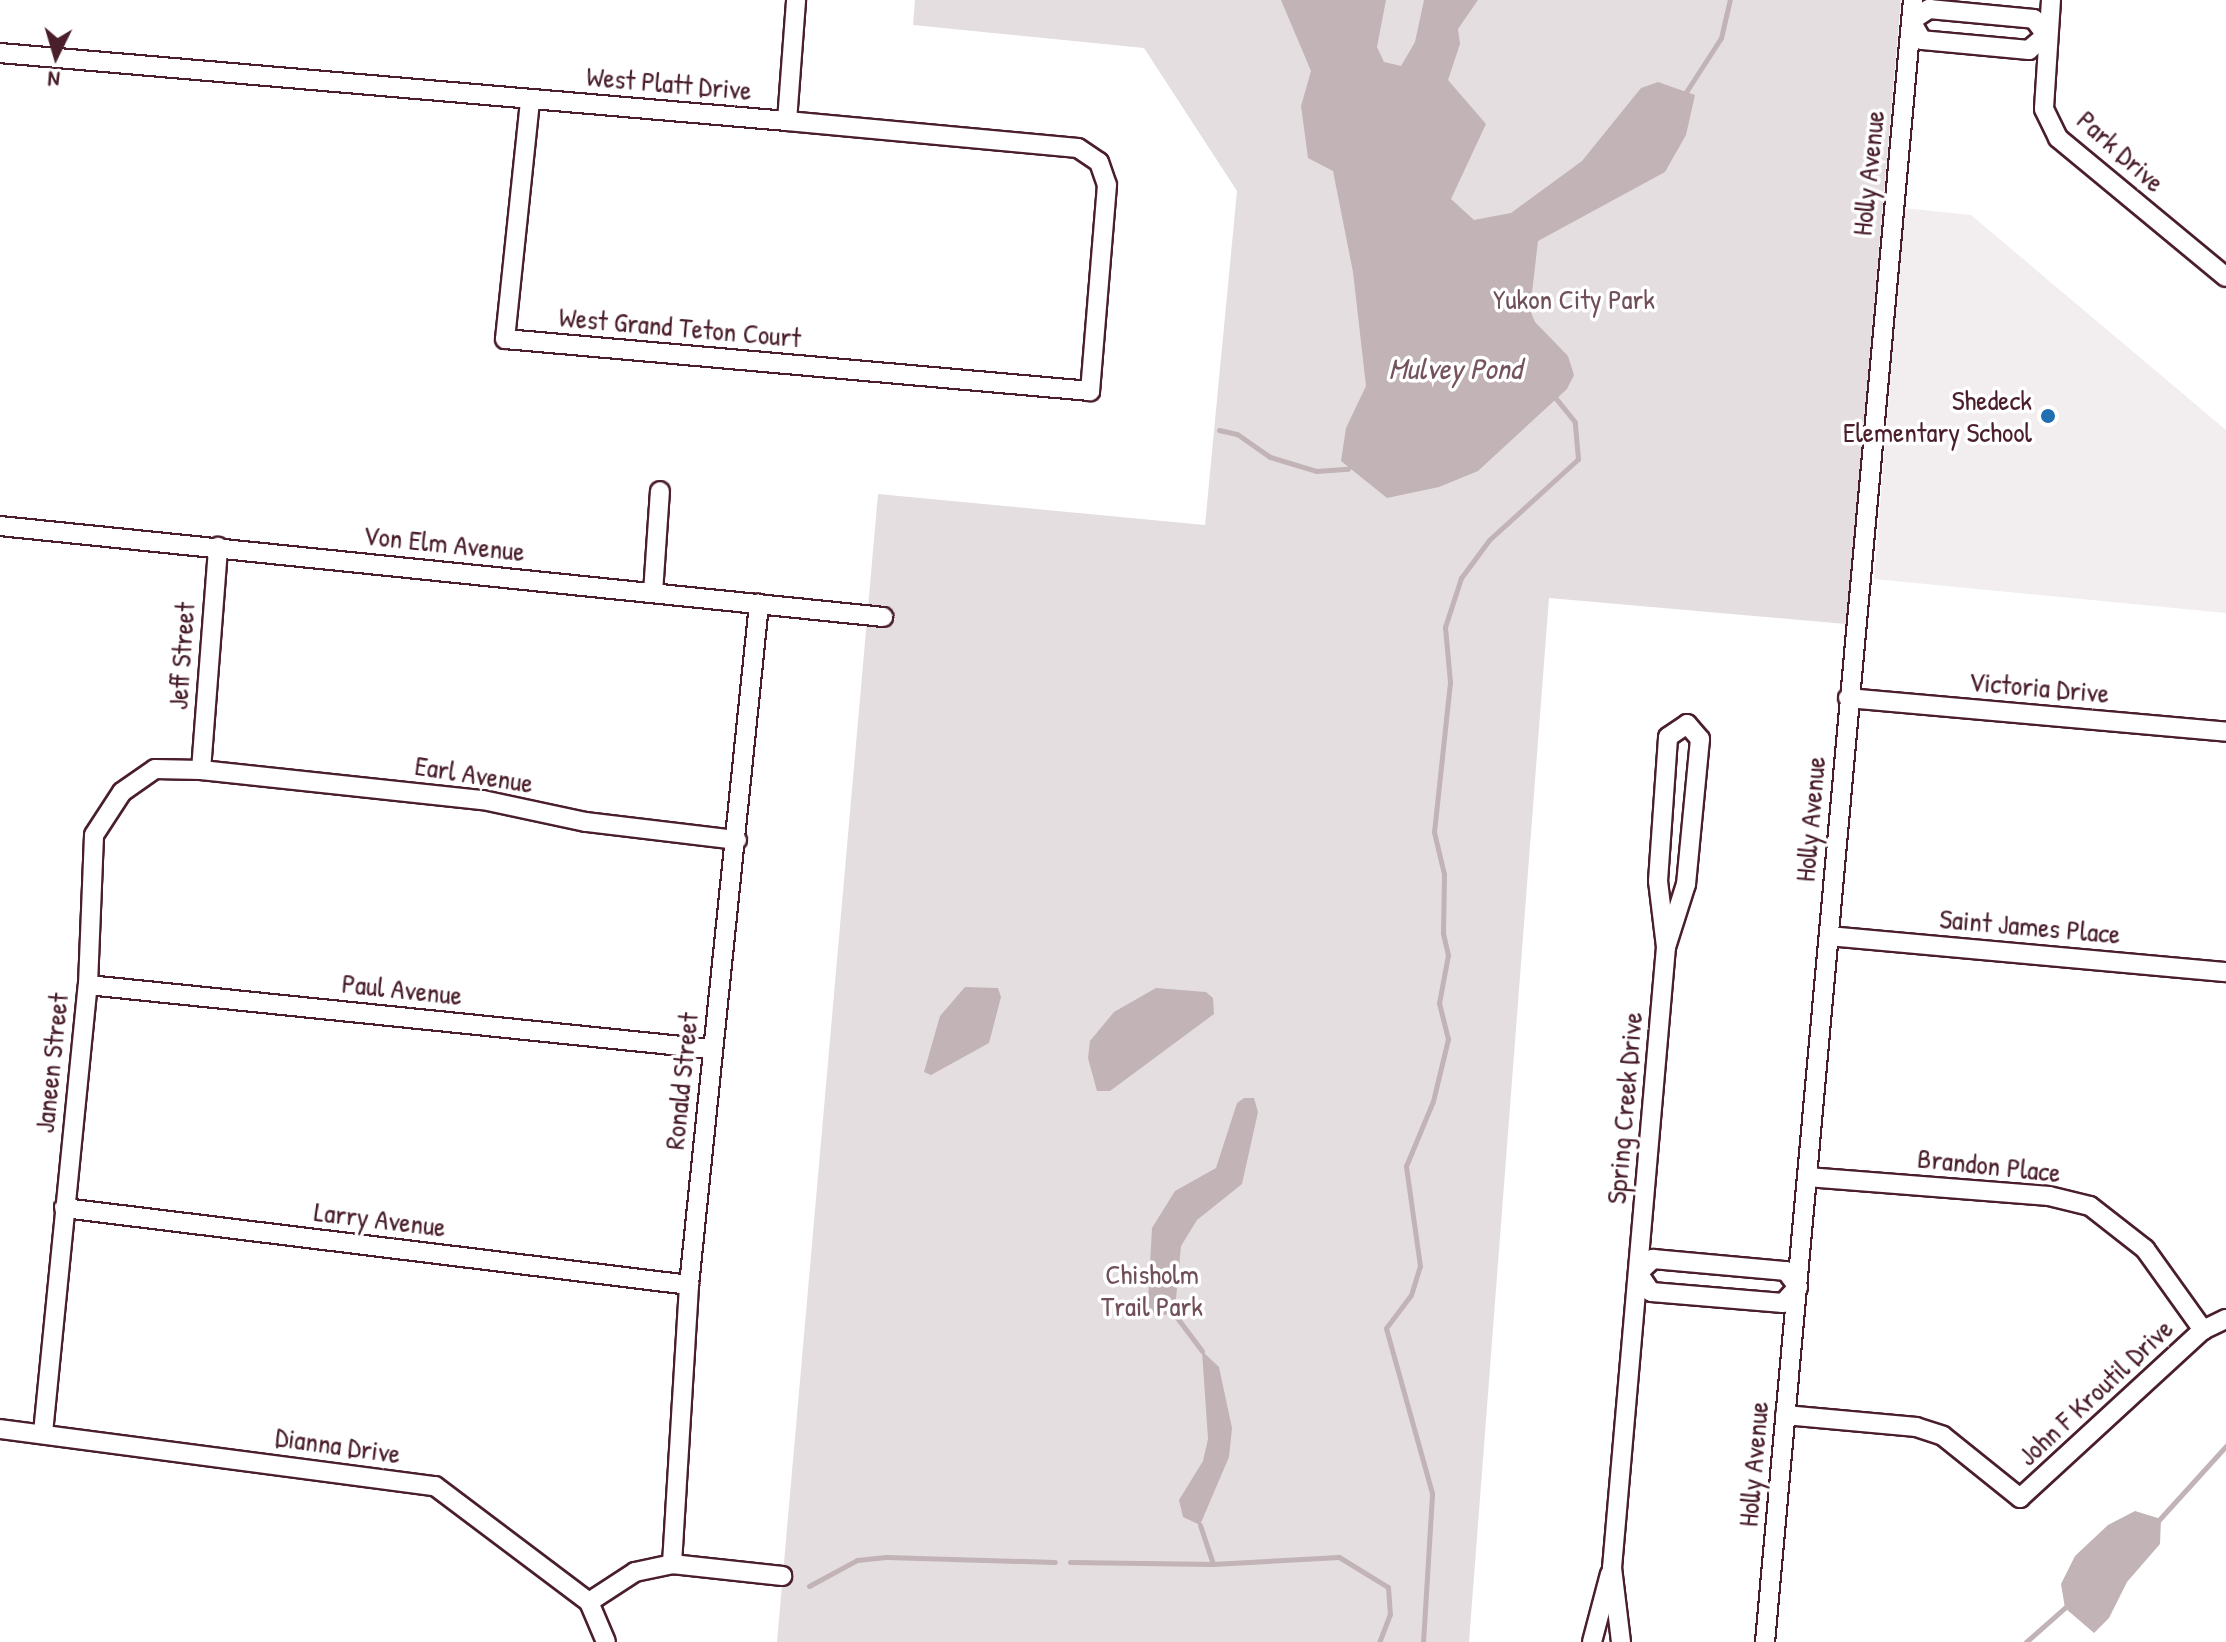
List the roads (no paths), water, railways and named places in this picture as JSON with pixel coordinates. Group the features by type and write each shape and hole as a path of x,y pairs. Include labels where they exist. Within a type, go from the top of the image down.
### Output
{"street":[{"path":"787,121 796,0"},
{"name":"Holly Avenue","path":"1765,1642 1913,0"},
{"name":"Park Drive","path":"2051,0 2046,35 2044,109 2058,138 2226,277"},
{"path":"1929,9 2034,19 2046,35 2029,50 1937,42 1922,40 1911,21 1929,9"},
{"name":"West Platt Drive","path":"0,53 1078,148 1099,162 1107,185 1090,391"},
{"name":"West Grand Teton Court","path":"530,100 505,339 1090,391"},
{"path":"653,593 660,491"},
{"name":"Von Elm Avenue","path":"0,526 883,617"},
{"name":"Jeff Street","path":"201,770 218,547"},
{"name":"Ronald Street","path":"672,1564 689,1285 759,604"},
{"name":"Victoria Drive","path":"1848,698 2226,732"},
{"name":"Spring Creek Drive","path":"1592,1642 1612,1568 1666,947 1658,881 1668,737 1687,724 1700,739 1686,884 1666,947"},
{"name":"Janeen Street","path":"43,1433 88,985 94,835 122,792 155,769 201,770"},
{"name":"Earl Avenue","path":"201,770 483,800 586,822 737,840"},
{"name":"Saint James Place","path":"1829,936 2226,972"},
{"name":"Paul Avenue","path":"88,985 711,1049"},
{"name":"Brandon Place","path":"1807,1177 2049,1196 2090,1206 2145,1249 2203,1330"},
{"name":"Larry Avenue","path":"64,1208 689,1285"},
{"path":"1653,1259 1786,1271 1798,1287 1783,1303 1651,1292 1638,1273 1653,1259"},
{"name":"John F Kroutil Drive","path":"1785,1415 1916,1427 1943,1436 2020,1498 2203,1330 2226,1319"},
{"name":"Dianna Drive","path":"0,1429 435,1486 589,1602 606,1642"},
{"path":"589,1602 635,1572 672,1564 782,1576"},
{"name":"Spring Creek Drive","path":"1612,1568 1621,1642"}],"water":[{"name":"Mulvey Pond","path":"1281,0 1386,0 1377,47 1384,62 1401,66 1415,42 1424,0 1478,0 1458,29 1460,44 1448,80 1486,124 1451,199 1474,220 1511,213 1582,161 1641,88 1658,82 1695,95 1686,135 1665,172 1538,241 1530,310 1535,322 1568,356 1574,375 1567,389 1478,471 1439,487 1387,498 1341,461 1346,428 1366,386 1353,272 1333,171 1308,158 1301,106 1311,71"},
{"path":"965,987 998,988 1001,997 989,1043 931,1075 924,1072 940,1016"},
{"path":"1156,988 1206,992 1213,998 1214,1014 1110,1091 1097,1091 1088,1058 1090,1041 1114,1012"},
{"path":"1244,1098 1254,1098 1258,1112 1242,1184 1197,1220 1181,1246 1176,1299 1166,1315 1158,1315 1150,1311 1148,1302 1152,1228 1175,1191 1216,1168 1237,1103"},
{"path":"1202,1351 1219,1367 1232,1428 1229,1457 1200,1525 1183,1517 1179,1500 1203,1461 1208,1439"},
{"path":"2135,1511 2161,1519 2160,1544 2127,1582 2109,1618 2094,1633 2065,1608 2061,1584 2075,1556 2108,1525"}],"waterway":[{"path":"1686,92 1721,38 1730,0"},
{"path":"1423,1642 1432,1493 1386,1328 1411,1295 1420,1266 1406,1166 1433,1101 1448,1039 1439,1003 1448,955 1443,933 1444,874 1434,832 1450,682 1445,627 1461,578 1489,540 1578,459 1575,422 1554,396"},
{"path":"1219,430 1237,434 1270,457 1316,471 1348,469"},
{"path":"1169,1307 1202,1351"},
{"path":"2157,1522 2226,1446"},
{"path":"1200,1525 1213,1564"},
{"path":"809,1586 857,1560 886,1557 1055,1562"},
{"path":"1070,1562 1213,1564 1339,1557 1388,1587 1390,1614 1379,1642"},
{"path":"2026,1642 2068,1605"}],"place":[{"name":"Shedeck Elementary School","path":"2048,416"}],"park label":[{"name":"Yukon City Park","path":"1574,299"},
{"name":"Chisholm Trail Park","path":"1152,1290"}]}
